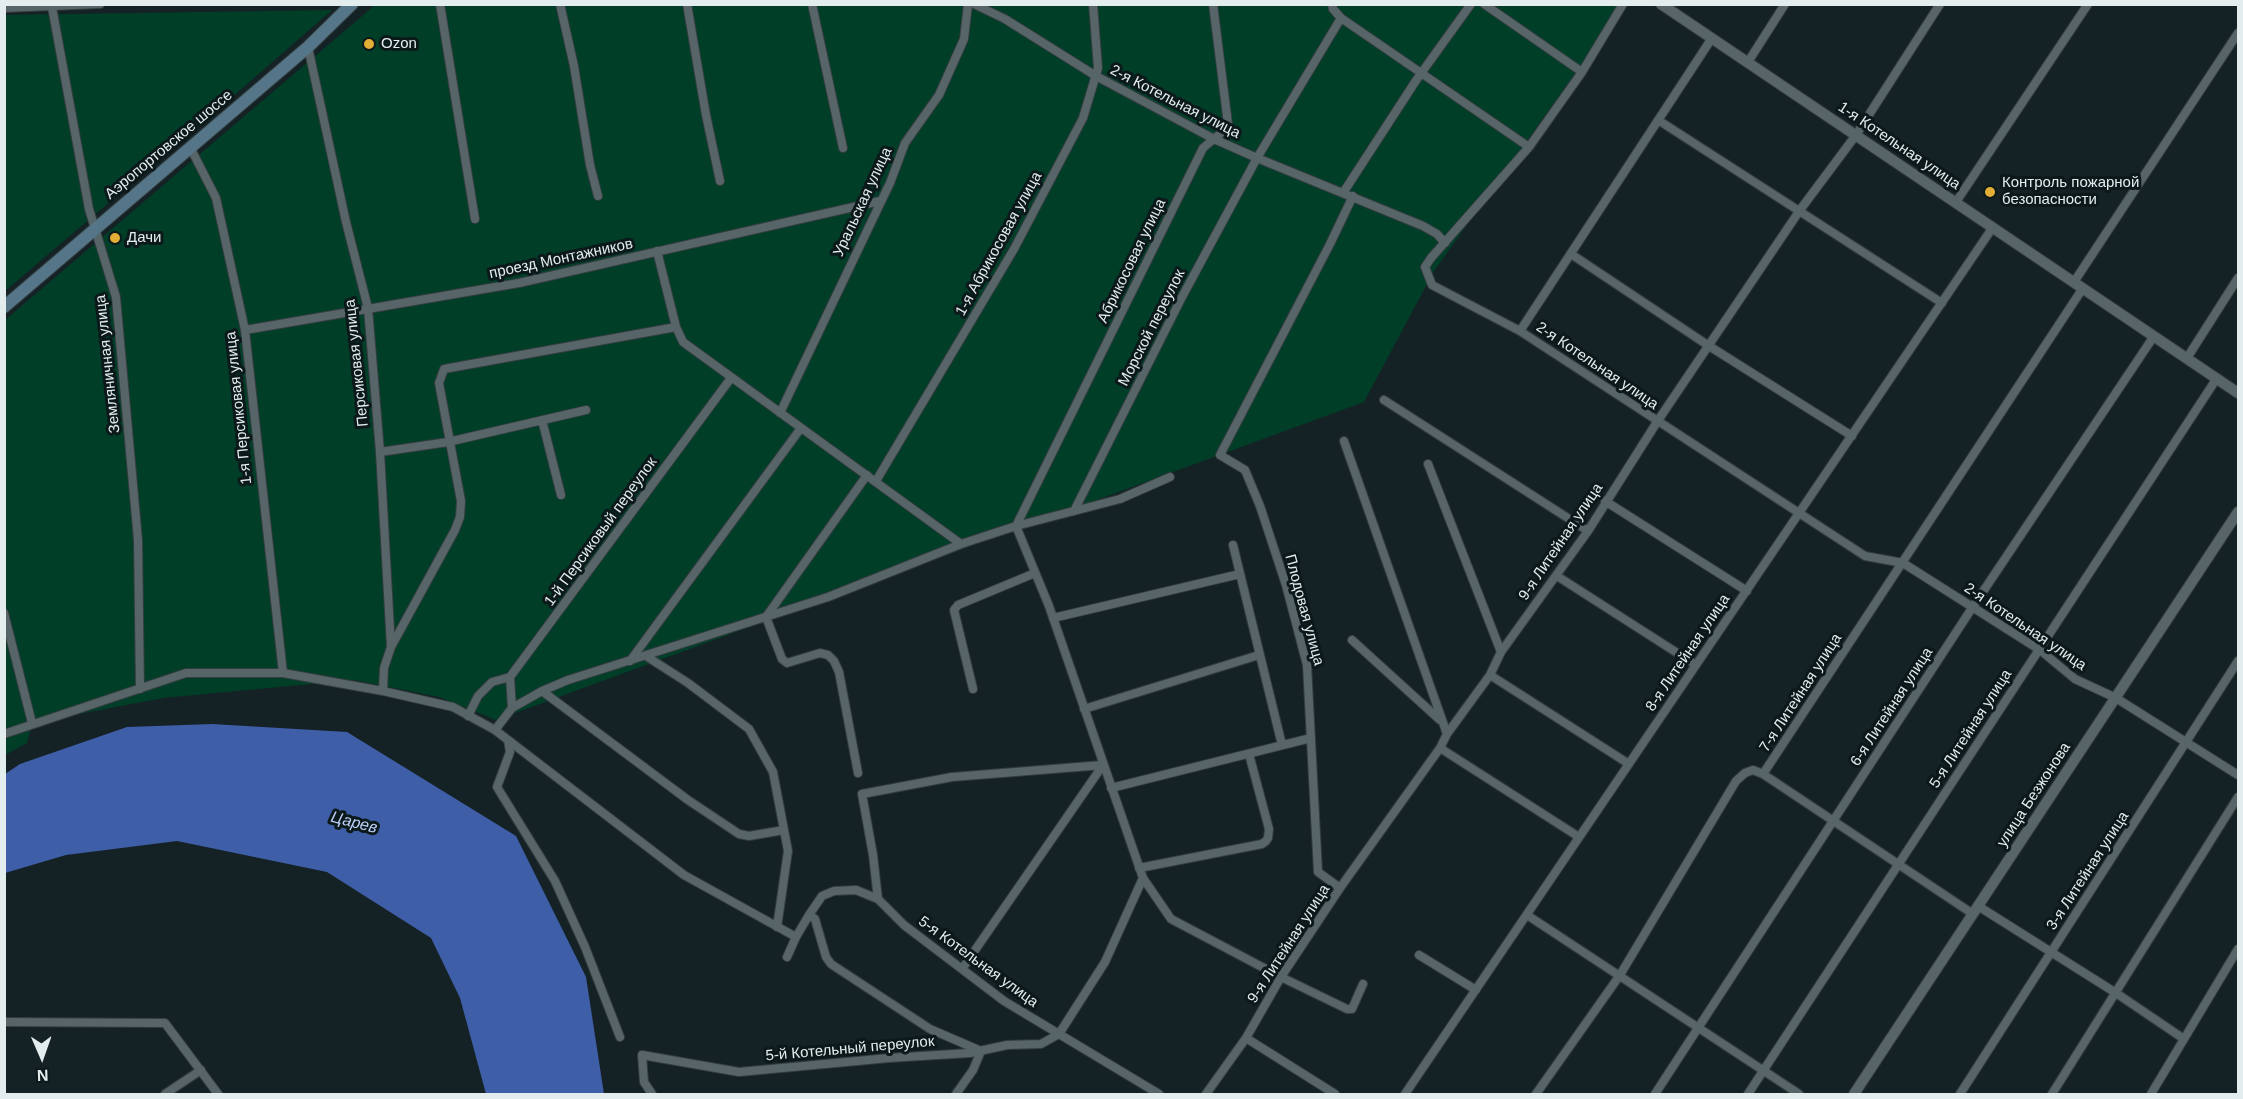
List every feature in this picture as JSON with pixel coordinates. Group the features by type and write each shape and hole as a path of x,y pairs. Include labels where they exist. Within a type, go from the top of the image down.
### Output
{"main road":[{"name":"Аэропортовское шоссе","path":"4,307 308,47 352,4"}],"street":[{"path":"4,8 100,4"},
{"path":"440,4 475,219"},
{"path":"560,4 574,66 590,165 598,196"},
{"path":"687,4 720,181"},
{"path":"812,4 843,148"},
{"name":"Уральская улица","path":"780,413 890,183 905,143 939,95 964,39 968,4"},
{"name":"2-я Котельная улица","path":"974,4 1005,19 1096,76 1214,139 1353,196 1437,234 1445,243 1425,267 1432,285 1520,331 1865,555 1902,563 2040,650 2075,679 2116,698 2238,775"},
{"name":"1-я Абрикосовая улица","path":"876,481 1014,249 1083,118 1098,68 1093,4"},
{"name":"Абрикосовая улица","path":"1016,525 1203,148 1226,128 1229,120 1213,4"},
{"path":"1332,4 1333,9 1341,18 1529,147"},
{"path":"1343,193 1421,73 1471,4"},
{"path":"1484,4 1582,72"},
{"path":"1445,243 1529,147 1582,72 1623,4"},
{"name":"1-я Котельная улица","path":"1661,4 2238,393"},
{"path":"1748,62 1785,4"},
{"name":"9-я Литейная улица","path":"1206,1095 1246,1038 1281,977 1340,888 1490,675 1501,652 1557,576 1657,422 1800,210 1856,135 1940,4"},
{"path":"1956,202 2088,4"},
{"name":"Земляничная улица","path":"52,7 89,209 116,297 138,540 140,689"},
{"name":"Морской переулок","path":"1074,511 1182,297 1257,158 1341,18"},
{"name":"7-я Литейная улица","path":"1536,1095 1620,975 1736,781 1745,773 1754,770 1763,774 1902,563 2238,33"},
{"path":"1520,331 1712,38"},
{"name":"Персиковая улица","path":"308,47 346,222 368,308 380,452 391,647"},
{"path":"1658,120 1942,303"},
{"name":"1-я Персиковая улица","path":"190,147 216,198 244,330 283,673"},
{"name":"Плодовая улица","path":"1340,888 1318,872 1307,665 1286,585 1260,506 1245,470 1220,455 1353,196"},
{"name":"проезд Монтажников","path":"244,330 519,284 880,201"},
{"name":"8-я Литейная улица","path":"1405,1095 1993,227"},
{"path":"657,251 676,327 683,342 962,544"},
{"path":"1571,254 1708,346 1852,436"},
{"path":"2187,358 2238,278"},
{"path":"383,691 384,668 391,647 460,517 461,501 448,442 439,383 444,369 676,327"},
{"name":"6-я Литейная улица","path":"1655,1095 1835,822 1972,608 2154,336"},
{"name":"1-й Персиковый переулок","path":"510,677 732,378"},
{"name":"5-я Литейная улица","path":"1748,1095 2217,378"},
{"path":"1384,400 1587,531"},
{"path":"380,452 448,442 586,410"},
{"path":"542,420 561,495"},
{"path":"630,661 801,428"},
{"path":"1344,441 1447,734"},
{"path":"1428,464 1501,652"},
{"path":"765,617 867,475"},
{"path":"495,730 512,708 542,691 828,597 1016,525 1120,499 1170,477"},
{"path":"1605,501 1747,591"},
{"name":"улица Безжонова","path":"1854,1095 2238,512"},
{"path":"1016,525 1053,618 1139,868 1143,878 1171,919 1347,1009 1352,1009 1363,984"},
{"path":"1233,545 1282,746"},
{"path":"973,689 954,610 958,605 1035,573"},
{"path":"1053,618 1240,574"},
{"path":"1557,576 1696,665"},
{"path":"4,613 32,723"},
{"path":"765,617 782,659 787,663 820,653 828,655 834,661 839,672 858,773"},
{"path":"1352,640 1443,722"},
{"path":"1084,709 1259,655"},
{"path":"646,656 688,683 749,729 773,772 788,851 777,927"},
{"name":"3-я Литейная улица","path":"1960,1095 2238,661"},
{"path":"4,734 186,674 283,673 383,691 453,707 495,730 684,875 796,937"},
{"path":"1490,675 1629,764"},
{"path":"468,716 478,696 492,682 510,677 512,708"},
{"path":"542,691 688,800 739,834 749,836 784,831"},
{"path":"1112,788 1311,738"},
{"path":"508,740 510,752 497,787 555,881 585,947 620,1037"},
{"path":"1440,748 1579,837"},
{"path":"1139,868 1262,844 1266,841 1269,829 1249,754"},
{"path":"878,898 862,794 952,777 1103,765"},
{"path":"962,969 1103,765"},
{"path":"1763,774 1899,864 2051,952 2184,1039"},
{"path":"2052,1095 2238,797"},
{"path":"1059,1034 1105,962 1143,878"},
{"path":"787,957 796,937 822,896 834,891 856,890 878,898"},
{"name":"5-я Котельная улица","path":"878,898 903,925 1004,1001 1159,1095"},
{"path":"809,915 815,919 826,957 831,964 930,1029 981,1051 973,1070 956,1095"},
{"path":"1527,915 1799,1095"},
{"path":"2151,1095 2238,949"},
{"path":"1419,955 1476,990"},
{"path":"4,1022 165,1023 218,1095"},
{"name":"5-й Котельный переулок","path":"652,1095 644,1082 642,1055 739,1072 981,1051 1007,1045 1041,1044 1059,1034"},
{"path":"1246,1038 1335,1095"},
{"path":"165,1095 201,1070"}],"green space":[{"path":"375,5 1624,5 1434,271 1364,402 496,720 439,697 354,680 163,698 32,723 27,743 5,755 5,320"},
{"path":"332,10 207,119 5,291 5,15"}],"water":[{"name":"Царев","path":"212,724 347,732 516,836 586,977 604,1094 486,1094 460,998 431,938 327,872 177,841 66,855 5,873 5,774 20,764 127,727"}],"place":[{"name":"Ozon","path":"369,44"},
{"name":"Контроль пожарной безопасности","path":"1990,192"},
{"name":"Дачи","path":"115,238"}]}
